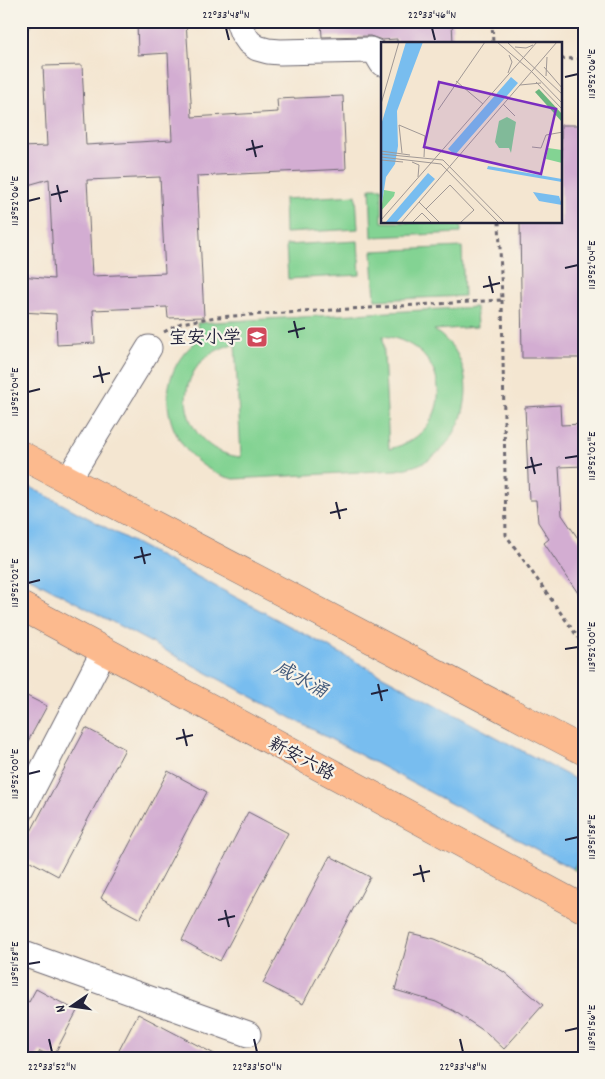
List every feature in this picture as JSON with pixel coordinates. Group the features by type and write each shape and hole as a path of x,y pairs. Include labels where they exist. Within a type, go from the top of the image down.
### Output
{"main road":[{"path":"21,455 584,751"},
{"name":"新安六路","path":"21,606 584,909"}],"lane":[{"path":"238,21 242,32 249,42 257,48 280,52 370,50 376,53 381,61"},
{"path":"68,480 149,348"},
{"path":"21,811 104,651"},
{"path":"21,954 248,1034"}],"path":[{"path":"492,21 493,42"},
{"path":"562,58 584,58"},
{"path":"499,224 506,535 584,646"},
{"path":"149,348 167,330 180,323 198,319 502,300"}],"green space":[{"path":"21,21 34,21 21,39"},
{"path":"370,188 381,188 381,224 461,224 461,233 372,237"},
{"path":"356,195 358,229 285,233 284,199"},
{"path":"358,241 360,275 288,279 286,245"},
{"path":"462,247 464,296 375,300 372,251"},
{"path":"476,307 477,327 434,330 454,349 465,379 466,395 458,426 439,451 423,463 412,467 396,470 234,479 215,473 185,449 169,415 168,396 171,377 182,356 199,339 197,323","holes":["383,336 406,342 423,355 434,371 438,389 436,408 427,426 412,440 389,449","235,343 241,456 241,457 224,453 209,445 198,434 190,420 187,405 187,389 193,373 204,359 215,351"]},
{"path":"584,849 584,875 573,869"}],"water":[{"name":"咸水涌","path":"21,482 584,784 584,849 573,869 21,573"}],"building":[{"path":"137,21 186,21 192,117 278,112 277,99 343,96 346,169 197,176 204,317 168,318 167,307 93,310 95,343 57,345 56,314 21,312 21,276 54,279 49,179 21,187 21,147 47,146 43,66 82,65 86,145 172,140 168,53 138,55","holes":["160,177 165,273 92,276 87,180"]},
{"path":"321,21 452,21 453,42 397,42 397,39 382,40 370,36 322,37"},
{"path":"562,125 583,125 584,358 522,358 520,224 562,224"},
{"path":"560,405 561,425 584,424 584,466 559,467 562,515 584,547 584,602 544,543 549,539 538,522 536,500 529,500 525,407"},
{"path":"21,693 47,706 21,754"},
{"path":"86,728 125,749 58,876 21,856 21,850"},
{"path":"168,771 207,792 140,919 101,898"},
{"path":"248,812 288,833 220,961 182,940"},
{"path":"330,856 370,877 303,1004 263,983"},
{"path":"410,933 435,939 482,959 504,972 543,1005 504,1049 487,1033 454,1011 436,1002 395,990"},
{"path":"36,989 77,1011 53,1057 40,1051 36,1058 21,1058 21,998 29,1002"},
{"path":"138,1014 222,1058 115,1058"}],"place":[{"name":"宝安小学","path":"257,337"}]}
